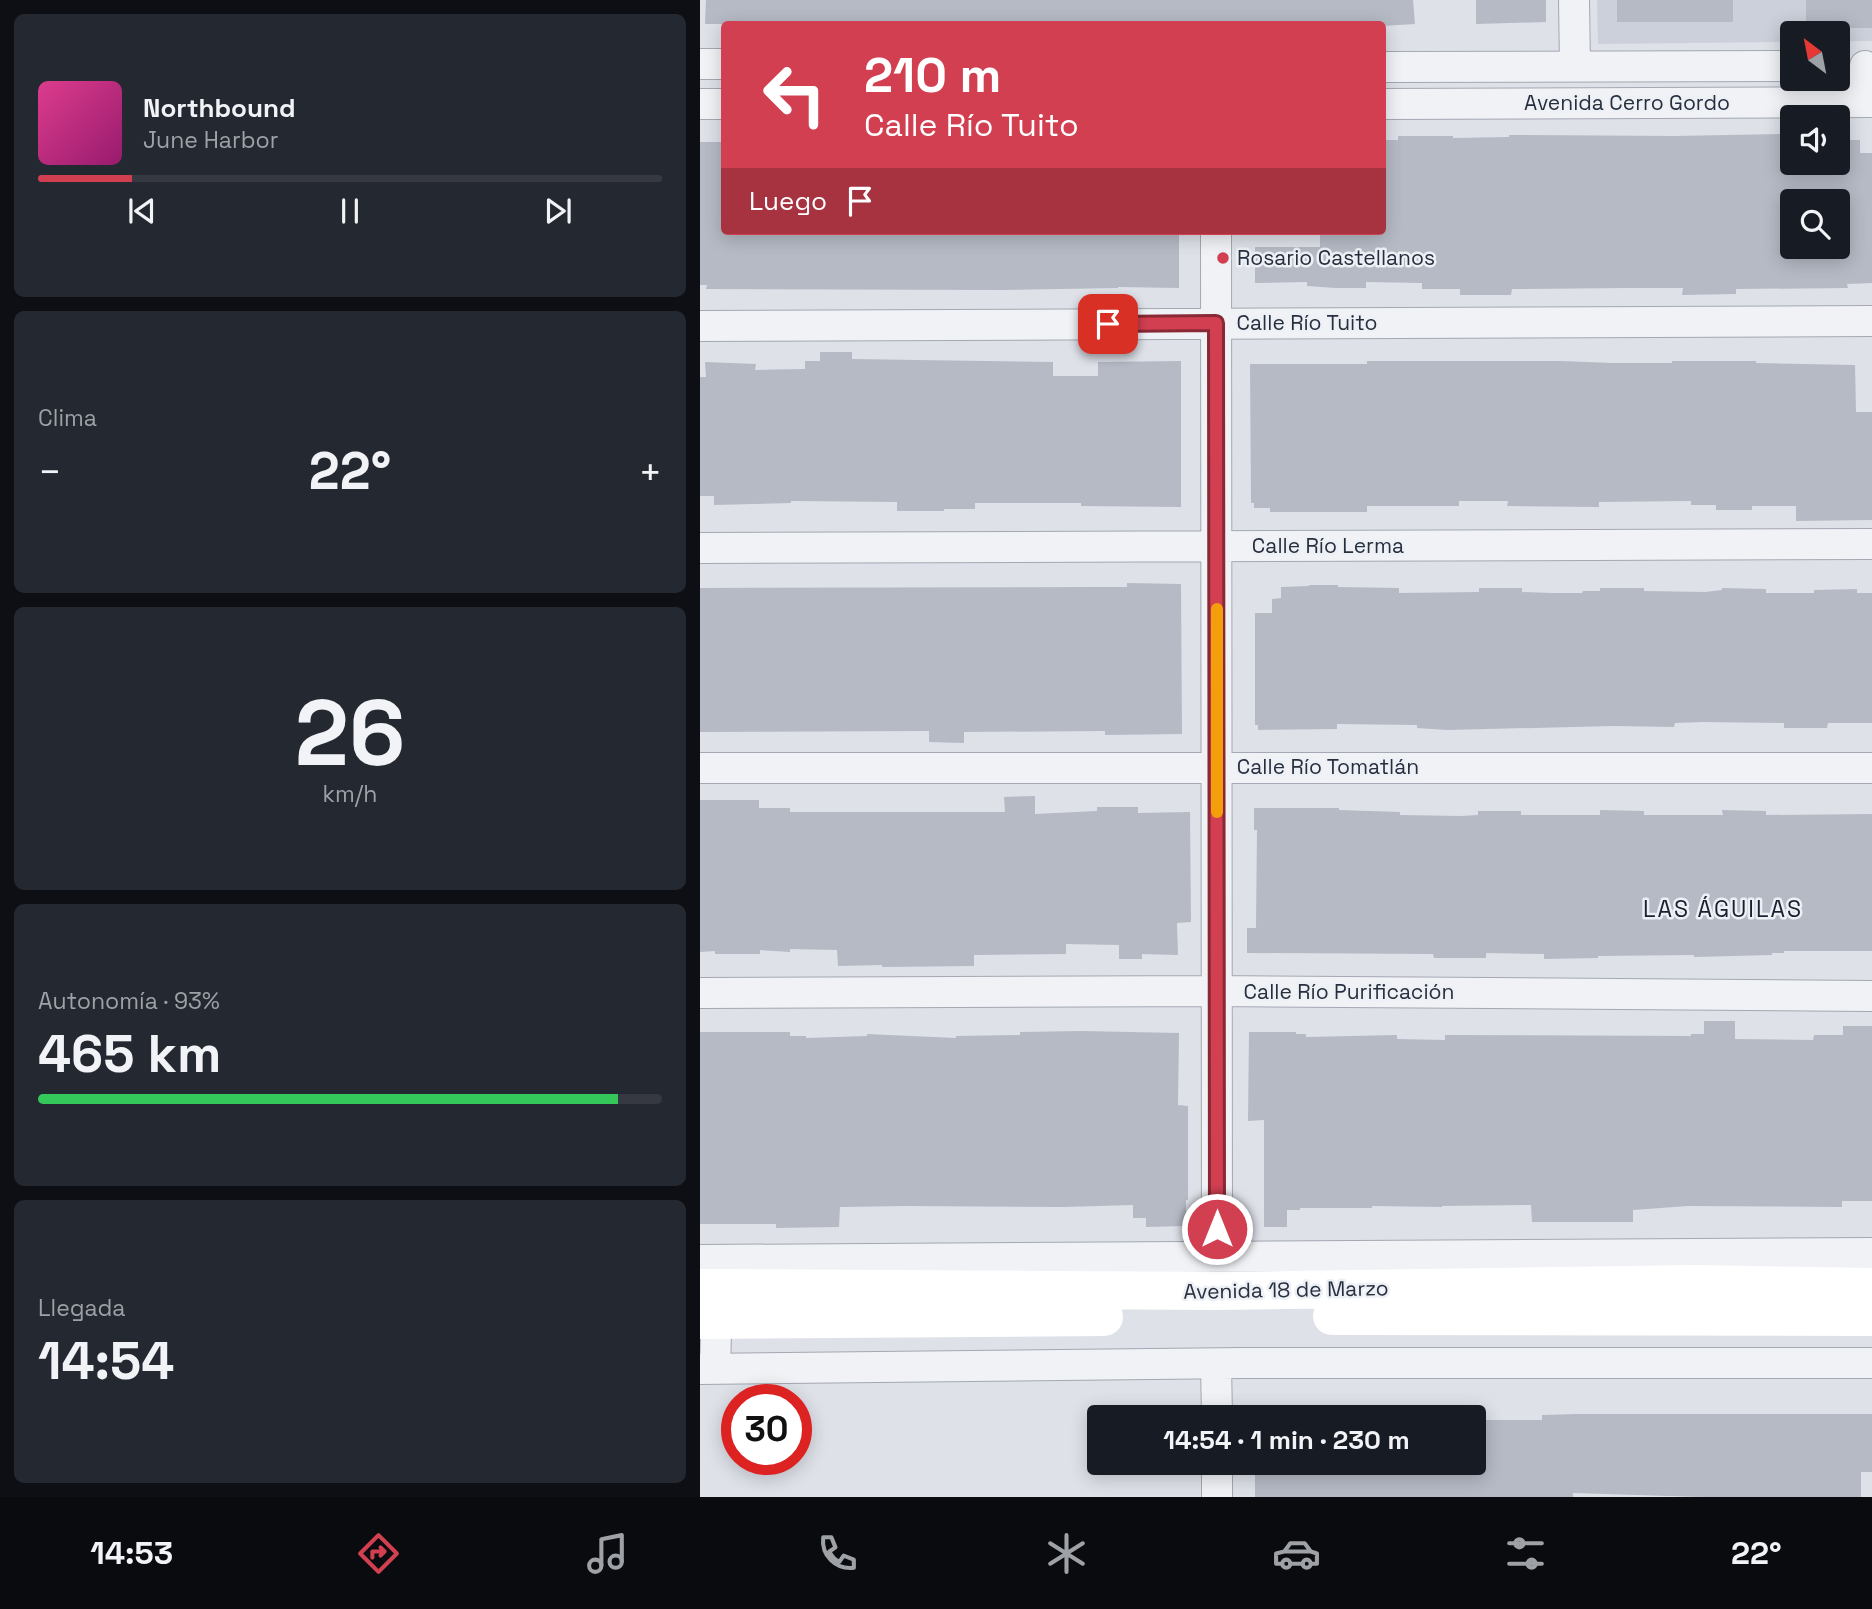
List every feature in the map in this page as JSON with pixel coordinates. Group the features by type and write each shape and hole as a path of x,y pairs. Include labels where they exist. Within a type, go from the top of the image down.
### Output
{"main road":[{"name":"Avenida 18 de Marzo","path":"709,1289 1215,1292 1694,1269 1872,1287"},
{"name":"Avenida 18 de Marzo","path":"709,1289 1216,1315 1872,1317"}],"street":[{"path":"1574,0 1574,66"},
{"path":"700,64 721,64"},
{"name":"Avenida Cerro Gordo","path":"1386,66 1780,66"},
{"path":"1858,66 1868,102"},
{"name":"Avenida Cerro Gordo","path":"1386,104 1868,102"},
{"path":"700,104 721,104"},
{"path":"1216,235 1217,1256"},
{"name":"Calle Río Tuito","path":"700,326 1872,321"},
{"name":"Calle Río Lerma","path":"700,548 1872,544"},
{"name":"Calle Río Tomatlán","path":"700,768 1872,768"},
{"name":"Calle Río Purificación","path":"700,993 1217,991 1872,996"},
{"name":"Avenida 18 de Marzo","path":"709,1289 1217,1256 1694,1269 1872,1252"},
{"path":"709,1289 707,1369 1216,1364 1872,1363"},
{"path":"1216,1364 1217,1405"},
{"path":"1217,1475 1217,1497"}],"shaded area":[{"path":"1597,0 1872,0 1872,41 1850,41 1850,21 1780,21 1780,42 1598,44"}],"building":[{"path":"706,0 1413,0 1415,24 1386,26 1386,21 721,21 721,24 705,24"},
{"path":"1476,0 1546,0 1546,22 1476,24"},
{"path":"1617,0 1733,0 1733,22 1617,22"},
{"path":"1806,0 1872,0 1872,28 1850,28 1850,21 1806,21"},
{"path":"1780,134 1780,175 1850,175 1850,140 1860,140 1860,153 1872,153 1872,283 1847,284 1848,288 1736,289 1736,294 1682,295 1683,288 1625,288 1512,289 1511,295 1460,295 1460,289 1422,289 1422,283 1366,282 1366,288 1336,288 1307,286 1307,282 1255,283 1255,247 1320,247 1320,235 1386,235 1386,140 1398,140 1398,136"},
{"path":"700,142 721,142 721,235 1179,235 1179,288 706,289 707,285 700,285"},
{"path":"820,352 852,352 852,359 1053,362 1053,376 1098,376 1098,362 1181,361 1181,507 975,503 975,509 897,511 897,502 791,501 714,505 714,496 700,496 700,377 706,377 705,362 756,364 755,370 805,369 805,361 820,361"},
{"path":"1367,361 1756,361 1855,365 1856,412 1872,412 1872,520 1796,521 1796,506 1752,506 1752,510 1716,510 1716,505 1691,505 1691,501 1599,502 1599,507 1507,506 1508,501 1459,501 1459,506 1367,506 1367,512 1270,512 1270,508 1254,508 1254,503 1251,503 1250,364 1367,364"},
{"path":"1127,583 1181,584 1182,734 1105,735 1105,731 964,732 964,743 929,742 929,731 700,732 700,588 1127,587"},
{"path":"1309,585 1399,588 1399,593 1479,592 1479,588 1522,588 1522,592 1552,593 1582,593 1600,591 1600,588 1705,592 1722,588 1766,589 1766,593 1814,593 1814,590 1857,589 1857,593 1872,593 1872,723 1828,723 1827,728 1784,728 1784,723 1703,722 1675,723 1674,727 1447,730 1417,728 1417,725 1337,724 1337,729 1258,730 1258,725 1255,725 1255,613 1272,613 1272,599 1281,598 1281,587"},
{"path":"1035,796 1035,814 1097,811 1097,807 1138,807 1138,813 1190,812 1191,922 1177,923 1178,955 1142,954 1142,959 1119,959 1119,945 1066,944 1066,954 974,955 974,966 882,967 838,966 837,950 760,950 760,954 700,952 700,800 759,800 759,808 790,808 790,812 1005,812 1004,797"},
{"path":"1254,808 1339,808 1400,812 1400,815 1461,816 1478,815 1478,811 1521,811 1521,815 1600,815 1600,810 1644,811 1644,815 1723,815 1722,810 1766,811 1766,815 1872,814 1872,951 1784,951 1772,955 1544,959 1544,954 1486,953 1486,958 1434,958 1433,954 1247,953 1247,928 1256,928 1257,830 1254,830"},
{"path":"1704,1021 1735,1021 1735,1039 1813,1040 1814,1035 1843,1035 1843,1026 1872,1026 1872,1201 1842,1201 1842,1207 1688,1206 1633,1210 1633,1222 1532,1222 1531,1205 1300,1208 1287,1210 1287,1227 1264,1227 1264,1120 1248,1121 1249,1032 1296,1032 1306,1034 1306,1037 1397,1035 1397,1039 1445,1040 1445,1035 1691,1036 1704,1034"},
{"path":"700,1032 790,1032 790,1036 806,1038 867,1034 956,1038 1020,1035 1020,1032 1179,1033 1178,1105 1188,1106 1186,1226 1146,1227 1146,1218 1133,1218 1133,1205 840,1207 839,1227 776,1228 776,1224 700,1224"},
{"path":"1872,1414 1872,1472 1861,1472 1861,1497 1701,1497 1573,1493 1573,1497 1255,1497 1255,1475 1486,1475 1486,1420 1542,1420 1542,1415"}],"slow traffic":[{"path":"1217,609 1217,812"}],"place":[{"name":"Rosario Castellanos","path":"1223,258"}],"district":[{"name":"LAS ÁGUILAS","path":"1723,909"}],"route":[{"path":"1108,324 1216,323 1217,1229"}]}
